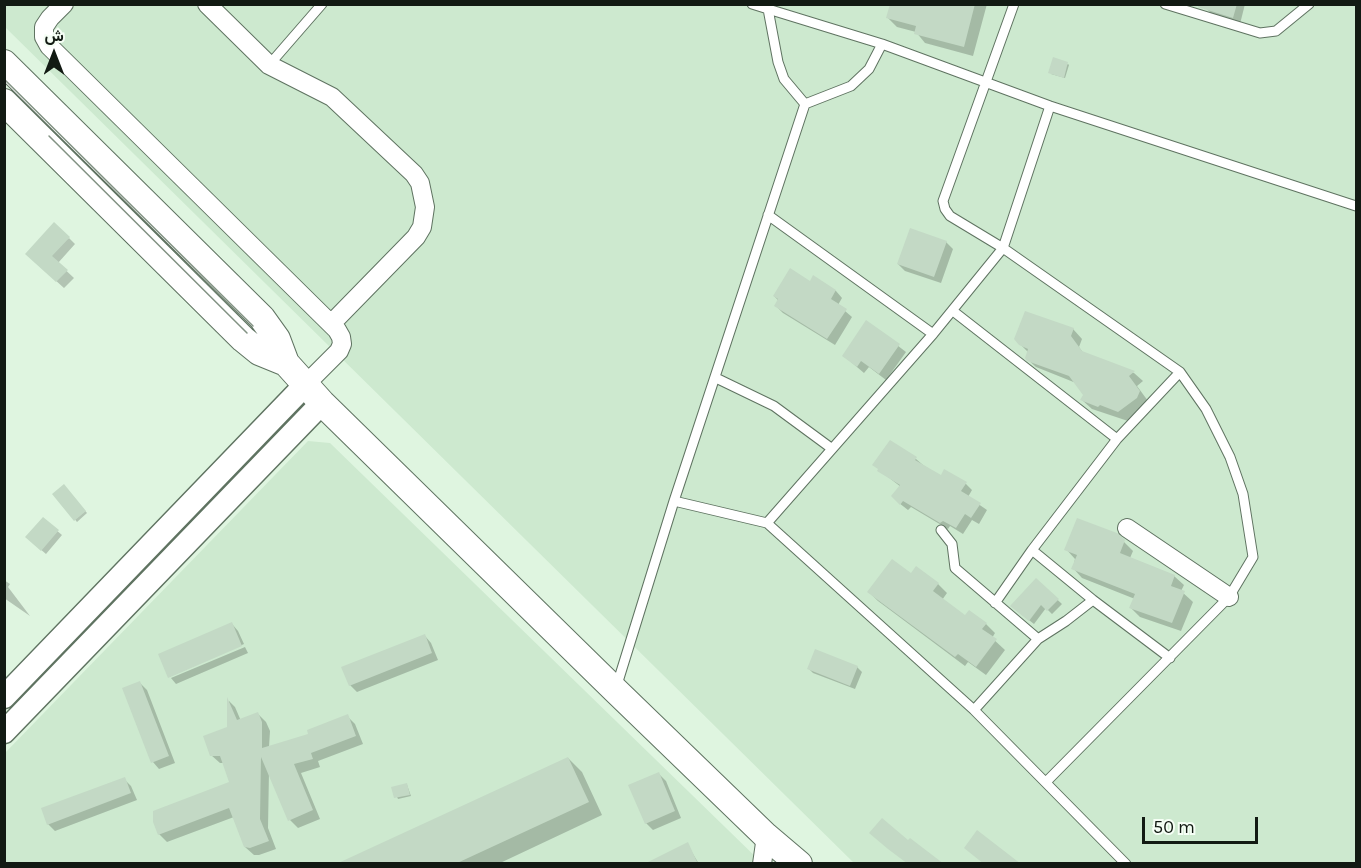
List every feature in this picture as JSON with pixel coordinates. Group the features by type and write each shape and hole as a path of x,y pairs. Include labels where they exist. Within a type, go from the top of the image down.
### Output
{"main road":[{"path":"4,63 262,318 277,339 286,363 314,394 615,690 766,836 799,864"},
{"path":"9,110 243,339 259,352 286,363"}],"street":[{"path":"4,732 314,394 342,344 341,336 331,324 50,46 44,37 44,27 64,4"},
{"path":"207,4 269,65 332,97 414,174 420,183 425,207 422,228 416,237 331,324"},
{"path":"4,697 314,394"},
{"path":"1128,528 1229,597"},
{"path":"762,864 766,836"}],"lane":[{"path":"269,65 322,4"},
{"path":"752,4 882,44 1050,106 1356,206"},
{"path":"1014,4 943,201 945,209 950,216 1003,248 1180,372 1206,409 1230,457 1243,494 1253,557 1229,597 1046,782"},
{"path":"1165,4 1260,33 1276,31 1310,4"},
{"path":"768,9 778,62 784,79 805,104"},
{"path":"805,104 851,86 870,69 882,44"},
{"path":"615,690 674,501 805,104"},
{"path":"767,523 953,311 1003,248 1050,106"},
{"path":"768,215 933,334"},
{"path":"953,311 1117,439"},
{"path":"995,603 1032,550 1117,439 1180,372"},
{"path":"716,378 774,406 831,448"},
{"path":"674,501 767,523 974,710 1126,864"},
{"path":"941,530 952,544 955,568 1038,639"},
{"path":"1032,550 1170,658"},
{"path":"974,710 1038,639 1093,600"}],"shaded area":[{"path":"4,5 1356,5 1356,863 854,863 5,27"},
{"path":"308,441 330,443 762,863 5,863 4,754"}],"building":[{"path":"890,4 975,4 964,47 914,34 916,26 886,18"},
{"path":"1199,4 1237,4 1233,18 1198,7"},
{"path":"1053,57 1068,62 1064,78 1048,73"},
{"path":"54,222 70,237 52,256 68,270 56,282 25,254"},
{"path":"910,228 947,241 934,277 897,264"},
{"path":"790,268 810,281 813,275 836,290 831,299 847,309 827,339 774,306 778,299 773,296"},
{"path":"1025,311 1074,328 1071,336 1082,351 1135,371 1129,376 1140,391 1137,398 1118,412 1100,405 1098,407 1080,400 1083,395 1069,376 1027,361 1025,358 1028,349 1019,345 1014,339"},
{"path":"866,320 900,344 879,374 861,361 857,367 842,356"},
{"path":"890,440 917,457 915,460 941,475 944,469 967,482 961,491 981,503 971,518 965,514 956,528 943,521 940,523 903,501 900,505 891,496 900,485 877,471 878,469 872,465"},
{"path":"64,484 86,511 74,521 52,494"},
{"path":"43,517 59,530 41,551 25,537"},
{"path":"1077,518 1117,533 1125,540 1120,553 1175,575 1171,586 1185,591 1172,623 1129,608 1135,594 1071,569 1077,555 1064,550"},
{"path":"892,559 911,573 916,566 939,583 933,591 965,615 969,610 987,623 982,629 997,639 976,667 958,654 955,657 867,592"},
{"path":"1036,578 1059,599 1047,611 1041,605 1029,621 1010,606"},
{"path":"232,622 242,646 168,678 158,654"},
{"path":"425,634 432,653 349,686 341,667"},
{"path":"815,649 858,666 850,686 807,669"},
{"path":"140,681 169,756 151,763 122,688"},
{"path":"227,697 237,720 258,712 262,722 262,748 308,734 307,730 348,714 356,736 311,753 313,759 294,764 313,810 288,821 261,757 260,819 269,841 250,848 244,847 229,808 158,835 153,822 153,811 229,782 220,756 210,756 203,736 227,727"},
{"path":"568,757 589,802 455,864 336,864"},
{"path":"659,772 675,811 645,824 628,785"},
{"path":"125,777 131,793 47,825 41,808"},
{"path":"407,783 410,795 394,798 391,787"},
{"path":"882,818 908,840 910,838 944,864 908,864 869,833"},
{"path":"977,830 1021,864 984,864 964,848"},
{"path":"688,842 698,864 644,864"}],"tram line":[{"path":"4,79 253,326"},
{"path":"49,136 247,333"}]}
